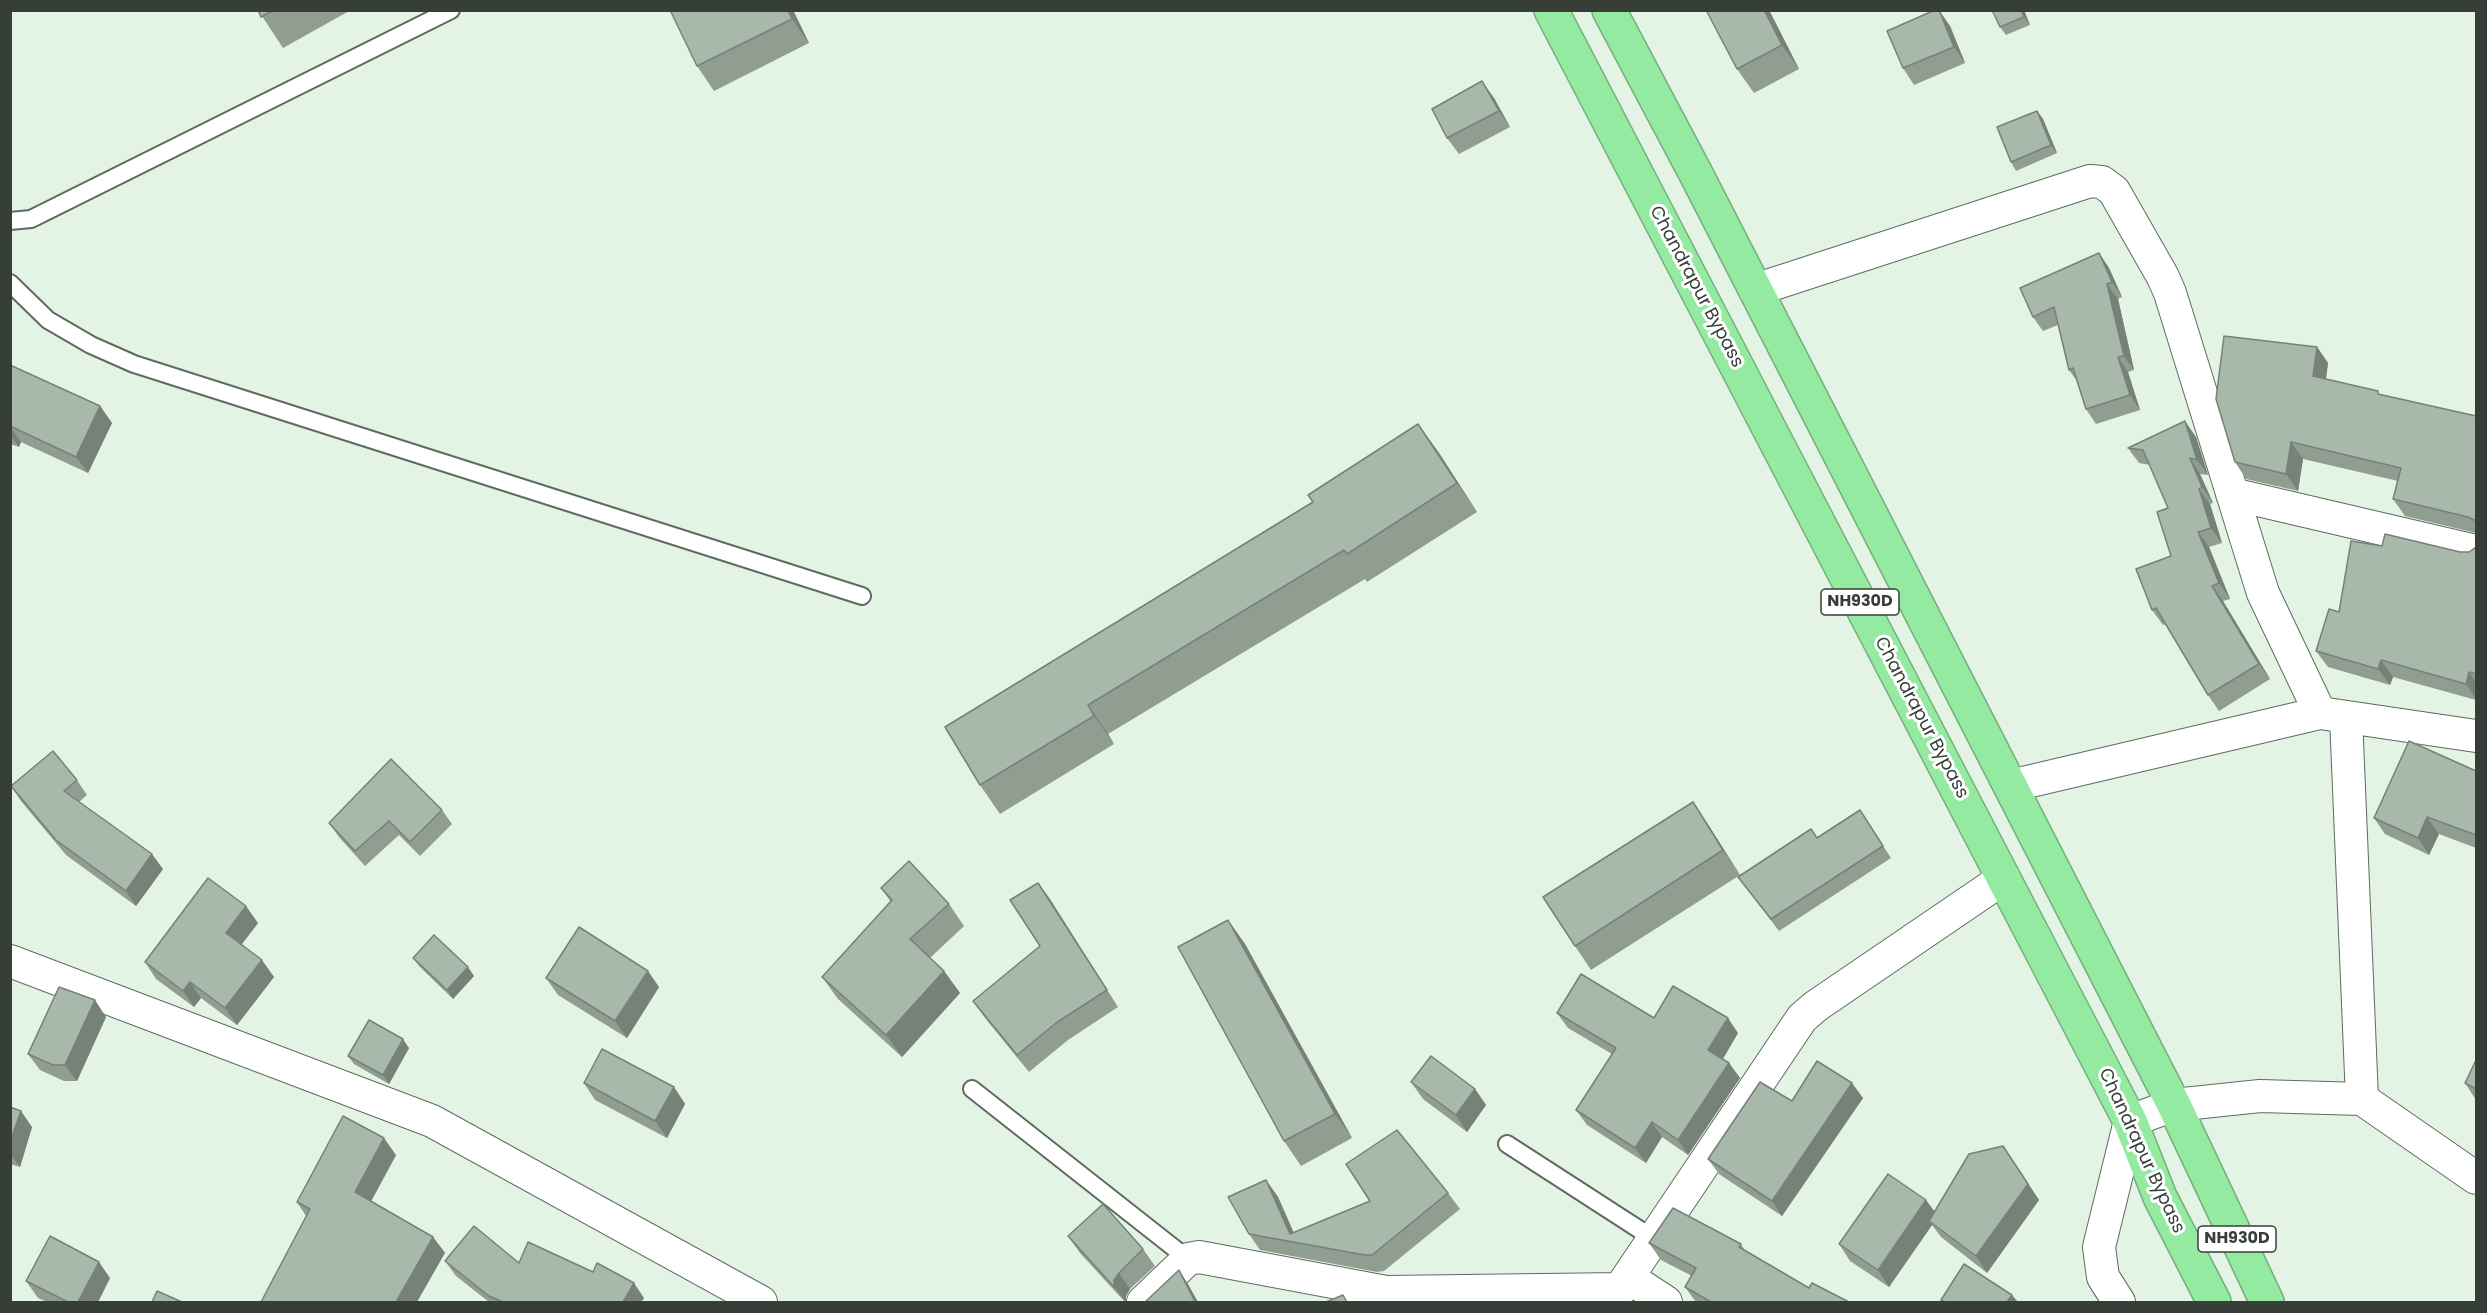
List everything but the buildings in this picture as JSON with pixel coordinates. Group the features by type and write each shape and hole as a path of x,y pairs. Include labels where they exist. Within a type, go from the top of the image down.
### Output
{"highway":[{"name":"Chandrapur Bypass","path":"1551,10 2130,1121 2160,1197 2214,1302"},
{"name":"NH930D","path":"1609,10 2174,1105 2267,1302"}],"street":[{"path":"1755,290 2090,181 2102,182 2114,191 2163,277 2266,600 2333,715 2362,1099"},
{"path":"2232,494 2476,551"},
{"path":"2010,786 2333,715 2476,736"},
{"path":"1620,1289 1802,1018 1816,1006 2004,878"},
{"path":"10,961 432,1121 761,1302"},
{"path":"2119,1302 2103,1277 2099,1247 2130,1121 2174,1105 2260,1096 2362,1099 2476,1178"},
{"path":"1143,1302 1188,1259 1199,1257 1386,1292 1620,1289 1666,1302"}],"lane":[{"path":"10,221 31,219 451,10"},
{"path":"10,283 48,320 91,345 134,364 862,596"},
{"path":"972,1089 1188,1259"},
{"path":"1507,1144 1654,1239"}]}
